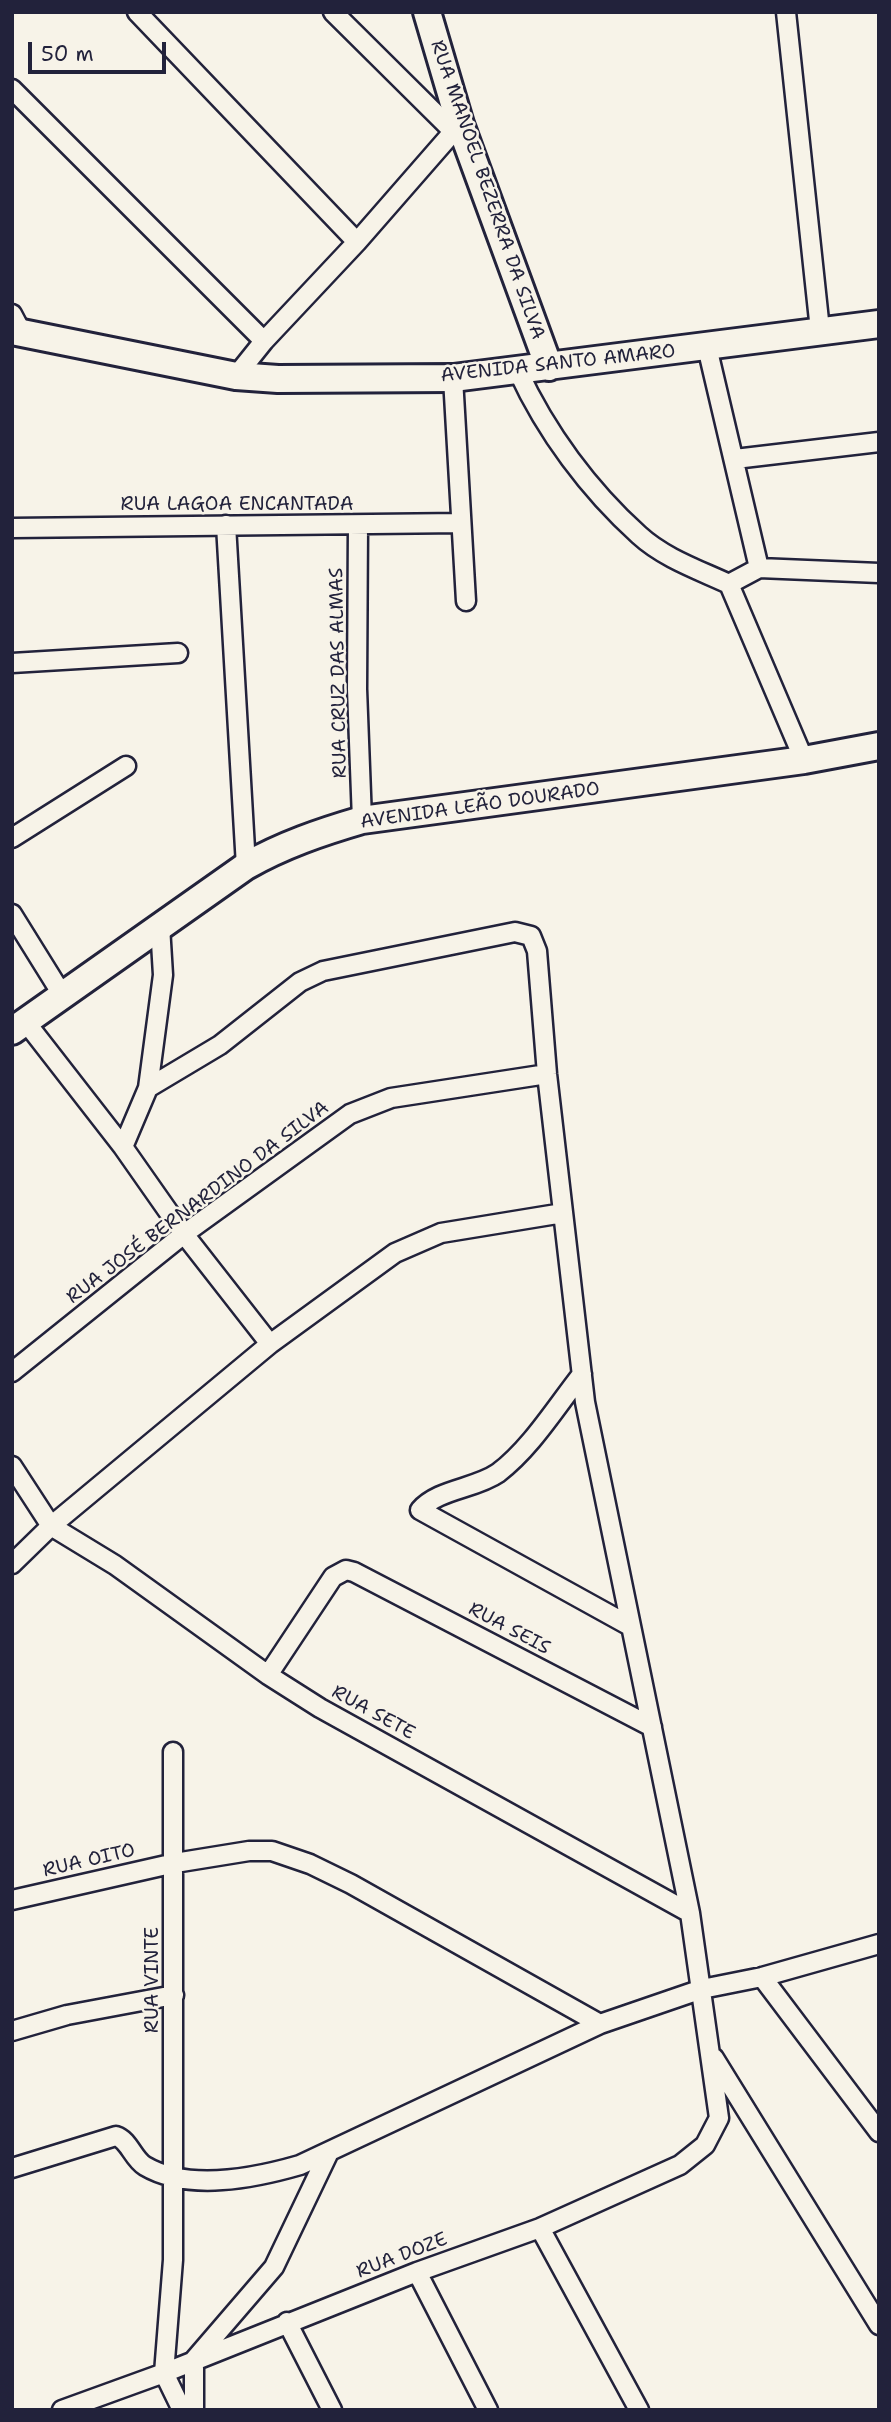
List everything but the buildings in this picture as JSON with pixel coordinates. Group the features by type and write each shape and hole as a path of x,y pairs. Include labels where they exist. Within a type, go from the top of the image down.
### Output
{"street":[{"path":"137,12 357,242"},
{"path":"236,376 264,341 357,242 457,128 333,12"},
{"name":"RUA MANOEL BEZERRA DA SILVA","path":"427,12 457,128 549,367"},
{"path":"786,12 820,330"},
{"path":"12,89 264,341"},
{"name":"AVENIDA SANTO AMARO","path":"16,326 236,376 278,379 453,378 879,324"},
{"path":"707,347 758,568"},
{"path":"518,370 544,422 570,458 640,536 682,563 729,584 804,760"},
{"path":"453,378 466,601"},
{"path":"735,459 879,442"},
{"name":"RUA LAGOA ENCANTADA","path":"12,528 461,523"},
{"path":"226,525 246,866"},
{"name":"RUA CRUZ DAS ALMAS","path":"358,525 357,689 362,820"},
{"path":"729,584 758,568 879,573"},
{"path":"12,663 178,653"},
{"name":"AVENIDA LEÃO DOURADO","path":"19,1026 246,866 280,846 362,820 804,760 879,746"},
{"path":"12,838 126,766"},
{"path":"12,914 63,996"},
{"path":"123,1147 148,1088 163,975 160,926"},
{"name":"RUA DOZE","path":"62,2410 164,2373 417,2272 540,2228 680,2165 705,2145 719,2118 690,1913 630,1626 582,1374 547,1074 536,943 526,933 515,932 323,971 287,991 220,1045 148,1088"},
{"path":"19,1026 123,1147 184,1234 270,1344"},
{"name":"RUA JOSÉ BERNARDINO DA SILVA","path":"12,1373 184,1234 366,1105 391,1098 547,1074"},
{"path":"12,1563 51,1526 270,1344 395,1253 441,1233 563,1213"},
{"path":"582,1374 527,1444 498,1472 481,1483 431,1502 420,1510 630,1626"},
{"path":"12,1466 51,1526"},
{"name":"RUA SETE","path":"51,1526 115,1565 268,1675 320,1707 690,1913"},
{"name":"RUA SEIS","path":"268,1675 333,1577 346,1570 355,1572 652,1727"},
{"name":"RUA VINTE","path":"164,2373 173,2260 170,2176 174,1995 173,1752"},
{"name":"RUA OITO","path":"12,1900 174,1863 249,1851 272,1851 310,1864 600,2024"},
{"path":"12,2168 116,2136 124,2140 135,2158 170,2176 219,2180 257,2178 300,2165 329,2152 600,2024 702,1989 762,1977 879,1944"},
{"path":"762,1977 879,2132"},
{"path":"12,2031 67,2015 174,1995"},
{"path":"709,2049 879,2325"},
{"path":"194,2410 194,2360 274,2267 329,2152"},
{"path":"540,2228 639,2410"},
{"path":"417,2272 488,2410"},
{"path":"288,2322 332,2410"},
{"path":"164,2373 182,2410"}]}
